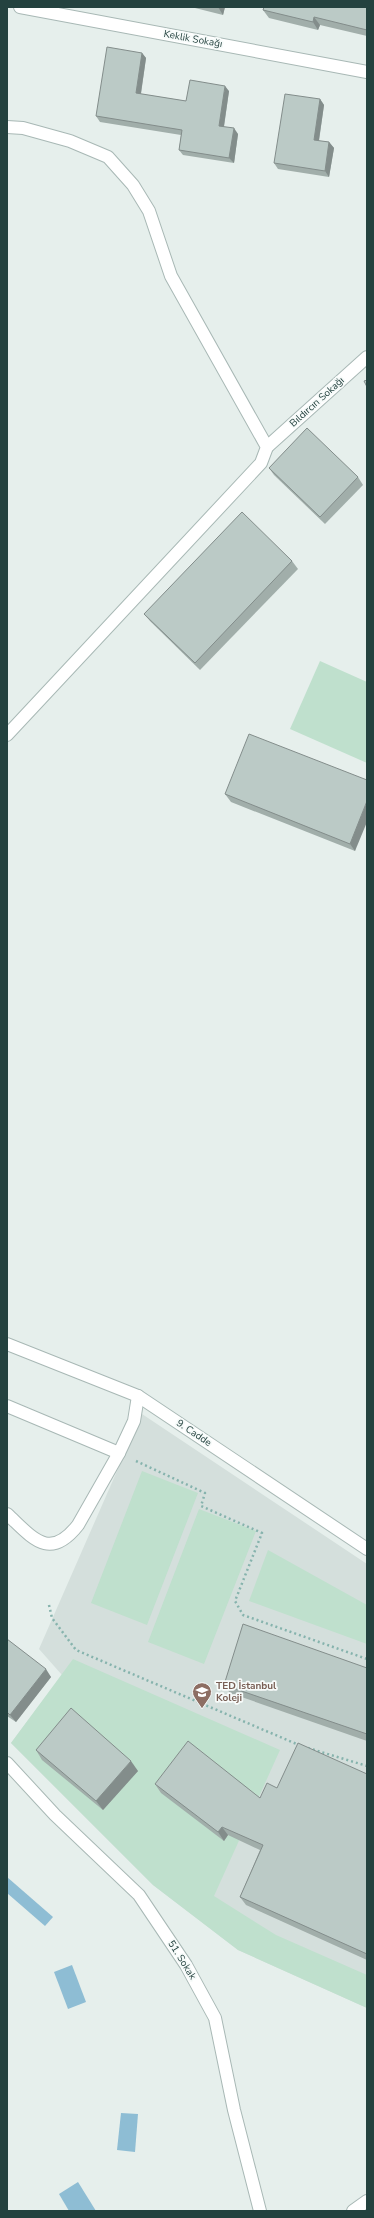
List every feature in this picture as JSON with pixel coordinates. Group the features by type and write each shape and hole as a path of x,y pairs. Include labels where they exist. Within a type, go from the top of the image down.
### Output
{"street":[{"name":"Keklik Sokağı","path":"20,7 367,72"},
{"path":"7,127 23,128 70,141 108,157 133,185 149,211 171,276 267,447 261,463 7,735"},
{"name":"Bıldırcın Sokağı","path":"267,447 367,357"},
{"name":"9. Cadde","path":"7,1344 138,1396 367,1549"},
{"path":"7,1514 38,1542 59,1542 70,1535 78,1524 119,1452 134,1421 138,1396"},
{"path":"7,1406 119,1452"},
{"name":"51. Sokak","path":"7,1763 55,1815 139,1895 186,1965 215,2018 234,2110 260,2211"},
{"path":"353,2211 367,2202"}],"path":[{"path":"119,1452 205,1493 201,1506 262,1533 235,1601 242,1615 367,1659"},
{"path":"49,1605 52,1618 76,1650 285,1740 367,1766"}],"shaded area":[{"name":"TED İstanbul Koleji","path":"142,1414 367,1564 367,2008 238,1950 153,1885 11,1743 62,1675 39,1649"}],"green space":[{"path":"320,661 367,682 367,763 290,729"},
{"path":"142,1471 198,1493 147,1625 91,1603"},
{"path":"199,1509 256,1531 204,1664 148,1642"},
{"path":"268,1550 367,1605 367,1644 249,1601"},
{"path":"73,1659 280,1750 214,1896 276,1935 367,1975 367,2008 238,1950 153,1885 11,1743"}],"water":[{"path":"7,1877 53,1917 45,1926 7,1893"},
{"path":"72,1965 86,2002 68,2009 54,1972"},
{"path":"121,2113 138,2114 135,2152 117,2150"},
{"path":"78,2182 96,2211 69,2211 59,2194"}],"building":[{"path":"264,7 367,7 367,30 314,17 313,22 263,10"},
{"path":"107,47 142,53 136,93 186,101 190,80 225,86 219,126 234,128 229,158 179,150 182,130 96,116"},
{"path":"285,94 320,99 314,140 329,142 325,171 274,163"},
{"path":"367,380 367,387 364,381"},
{"path":"307,428 358,477 320,517 269,468"},
{"path":"242,512 292,561 195,663 144,614"},
{"path":"249,734 367,780 367,801 350,844 225,794"},
{"path":"243,1624 367,1668 367,1734 224,1685"},
{"path":"7,1639 46,1669 10,1715 7,1712"},
{"path":"71,1708 131,1761 96,1801 36,1750"},
{"path":"188,1741 260,1798 267,1783 277,1788 298,1743 367,1774 367,1954 240,1897 263,1845 222,1827 218,1832 155,1784"}],"place":[{"name":"TED İstanbul Koleji","path":"202,1709"}]}
